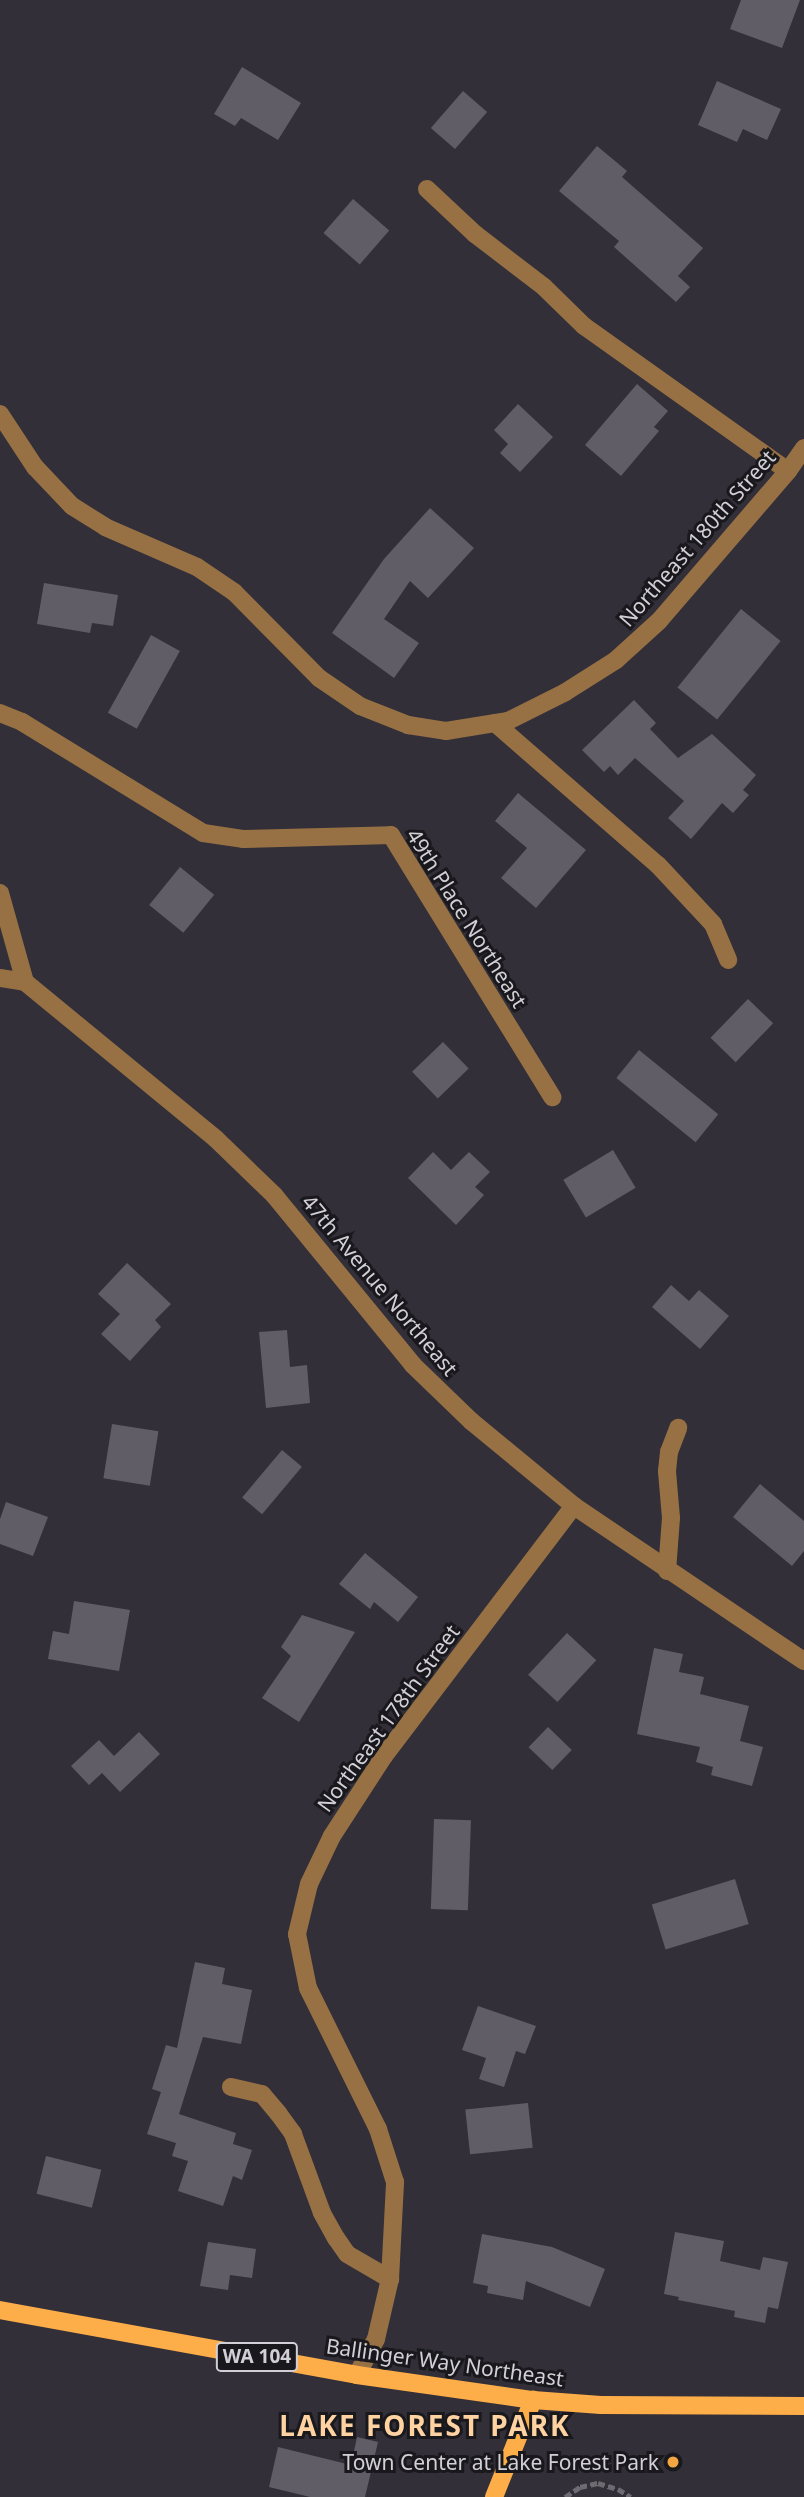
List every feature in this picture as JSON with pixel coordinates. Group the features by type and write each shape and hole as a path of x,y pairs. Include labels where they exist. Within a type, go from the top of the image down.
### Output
{"main road":[{"name":"Ballinger Way Northeast","path":"0,2310 357,2375 533,2400 601,2405 804,2406"},
{"path":"494,2497 533,2400"}],"street":[{"path":"427,189 475,234 544,287 584,326 788,471"},
{"name":"Northeast 180th Street","path":"0,414 35,467 72,506 105,527 197,567 234,592 319,678 360,706 408,725 446,731 508,721 564,693 616,660 659,621 788,471 804,448"},
{"name":"49th Place Northeast","path":"0,713 22,722 204,833 243,839 391,835 552,1097"},
{"path":"495,723 658,864 713,924 728,960"},
{"path":"0,893 25,982 0,978"},
{"name":"47th Avenue Northeast","path":"25,982 216,1139 274,1195 413,1365 471,1421 574,1506 804,1661"},
{"path":"667,1571 671,1518 667,1471 669,1452 678,1428"},
{"name":"Northeast 178th Street","path":"357,2375 376,2339 390,2279 395,2182 378,2129 308,1988 297,1934 309,1884 332,1836 384,1756 574,1506"},
{"path":"231,2087 262,2094 278,2113 293,2134 322,2213 347,2254 390,2279"}],"path":[{"path":"565,2497 580,2487 598,2483 618,2488 631,2497"}],"building":[{"path":"741,0 800,0 782,48 730,29"},
{"path":"242,67 301,103 278,140 241,118 235,126 214,114"},
{"path":"717,81 781,109 767,140 743,129 737,142 698,125"},
{"path":"463,91 487,112 455,149 431,128"},
{"path":"597,146 627,171 622,177 703,248 678,276 690,287 676,302 614,247 619,241 559,191"},
{"path":"353,199 389,230 360,264 323,233"},
{"path":"637,384 668,411 654,427 659,431 621,476 585,445"},
{"path":"518,404 553,437 520,472 500,453 508,444 494,430"},
{"path":"430,508 474,548 428,598 410,581 384,619 419,643 394,678 332,633 384,559"},
{"path":"44,583 118,595 113,626 92,623 90,633 37,624"},
{"path":"741,609 781,641 717,720 677,687"},
{"path":"151,635 180,651 137,729 108,713"},
{"path":"634,700 656,723 650,729 678,758 712,734 756,775 743,790 749,795 733,813 722,803 691,839 668,818 684,801 635,758 618,775 610,766 604,772 582,750"},
{"path":"518,793 586,850 536,908 501,878 527,848 495,821"},
{"path":"180,867 214,895 183,933 149,905"},
{"path":"748,999 773,1023 736,1062 710,1038"},
{"path":"443,1042 469,1069 438,1098 412,1072"},
{"path":"639,1050 718,1114 696,1142 616,1078"},
{"path":"613,1150 636,1188 586,1218 563,1180"},
{"path":"433,1152 451,1170 469,1152 490,1172 475,1187 484,1195 456,1225 408,1178"},
{"path":"127,1263 171,1304 155,1320 161,1327 130,1361 101,1334 120,1314 98,1294"},
{"path":"671,1285 689,1301 699,1290 729,1316 700,1349 652,1307"},
{"path":"287,1330 290,1367 307,1365 310,1403 266,1408 259,1332"},
{"path":"112,1424 158,1431 150,1486 103,1478"},
{"path":"282,1450 302,1467 262,1514 242,1497"},
{"path":"760,1484 804,1521 804,1551 792,1566 733,1517"},
{"path":"6,1502 48,1517 33,1556 0,1544 0,1519"},
{"path":"365,1553 418,1597 398,1622 374,1602 370,1609 339,1584"},
{"path":"74,1601 130,1610 119,1671 48,1659 53,1631 69,1634"},
{"path":"302,1615 355,1632 299,1722 262,1698 291,1656 281,1647"},
{"path":"567,1633 596,1660 557,1702 528,1675"},
{"path":"654,1648 683,1654 679,1672 704,1677 700,1694 749,1706 740,1741 763,1747 752,1786 711,1775 713,1767 696,1762 700,1747 637,1734"},
{"path":"548,1727 572,1750 552,1770 529,1747"},
{"path":"139,1732 160,1754 120,1792 102,1773 89,1785 71,1766 99,1740 114,1756"},
{"path":"434,1819 471,1820 468,1910 431,1909"},
{"path":"735,1879 749,1924 666,1949 652,1904"},
{"path":"195,1962 225,1968 222,1984 252,1990 241,2044 203,2037 179,2114 236,2133 233,2144 252,2150 242,2180 233,2176 223,2206 178,2191 188,2161 172,2156 176,2143 147,2134 161,2092 152,2089 166,2045 177,2048"},
{"path":"478,2006 536,2026 525,2054 516,2051 504,2087 479,2079 486,2058 462,2050"},
{"path":"528,2103 533,2148 470,2154 465,2110"},
{"path":"46,2156 101,2170 92,2208 37,2194"},
{"path":"675,2232 724,2241 720,2261 760,2270 763,2257 788,2262 778,2309 768,2307 765,2323 734,2317 735,2311 678,2300 679,2297 664,2294"},
{"path":"482,2234 552,2247 605,2269 590,2307 526,2281 523,2300 487,2293 488,2286 473,2283"},
{"path":"208,2242 256,2249 252,2278 230,2275 228,2290 200,2286"},
{"path":"357,2437 378,2442 365,2497 310,2497 269,2487 278,2447 351,2465"}],"place":[{"name":"Town Center at Lake Forest Park","path":"673,2462"}],"district":[{"name":"LAKE FOREST PARK","path":"425,2425"}]}
